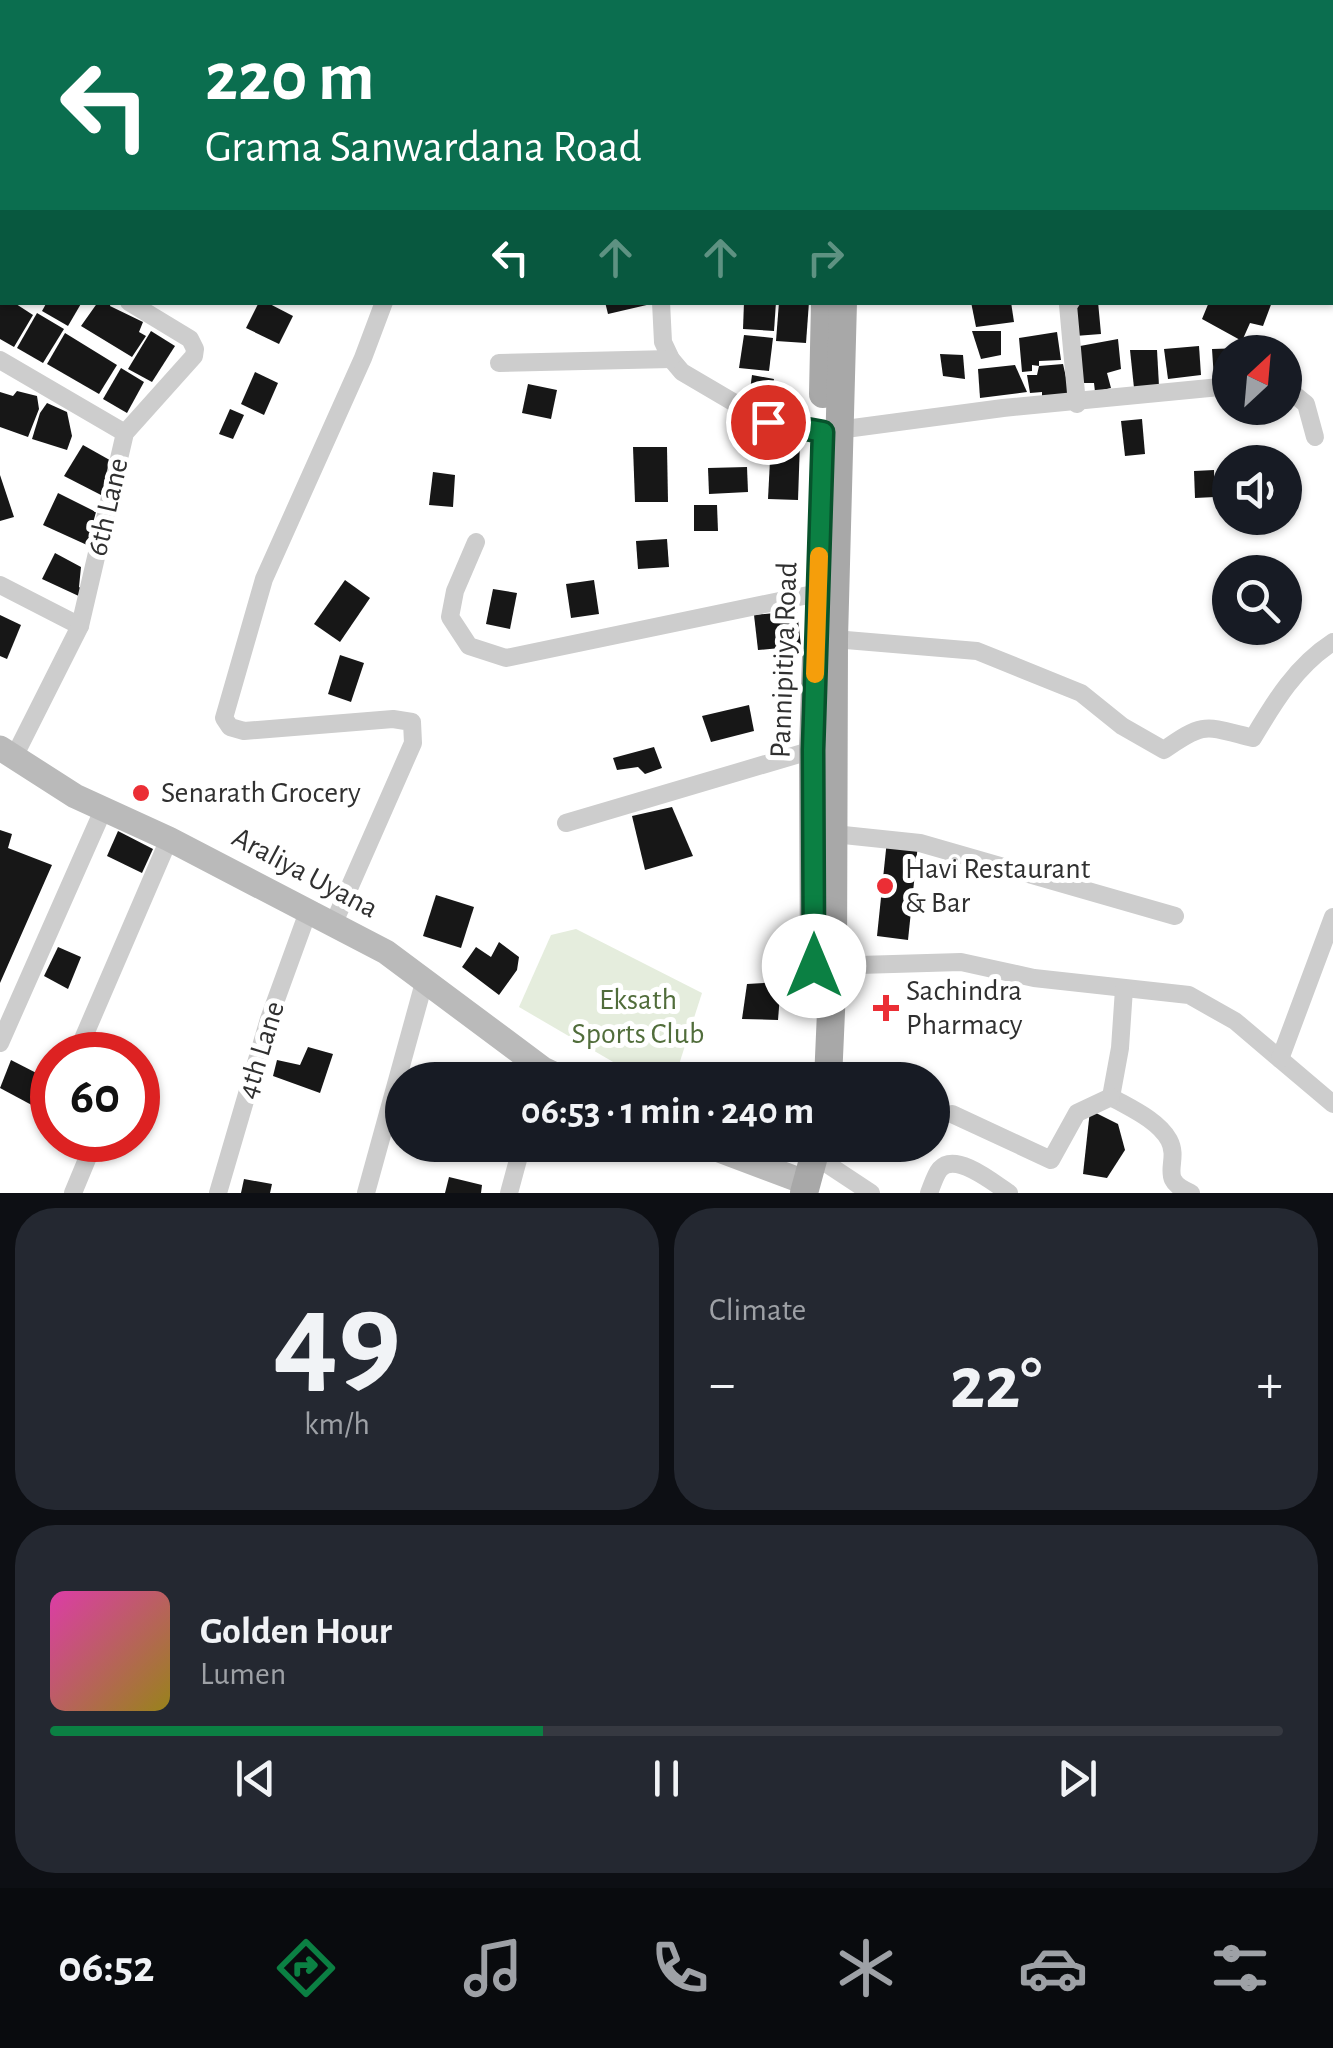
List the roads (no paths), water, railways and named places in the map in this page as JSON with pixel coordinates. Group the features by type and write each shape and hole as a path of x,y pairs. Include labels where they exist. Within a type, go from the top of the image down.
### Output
{"main road":[{"name":"Pannipitiya Road","path":"812,1062 834,834 831,432 825,305"},
{"name":"Pannipitiya Road","path":"827,1062 813,750 818,593 843,305"}],"street":[{"name":"6th Lane","path":"7,752 80,626 125,433 190,362 195,349 190,340 135,305"},
{"path":"332,927 413,742 412,722 393,720 244,731 230,727 224,718 264,579 383,305"},
{"path":"661,305 664,342 670,359 682,372 768,422 831,432 1003,408 1077,404 1212,388"},
{"path":"1068,305 1077,404"},
{"path":"500,363 670,359"},
{"path":"0,360 125,433"},
{"path":"1302,401 1315,438"},
{"path":"476,542 455,591 450,617 469,646 506,658 818,593"},
{"path":"0,585 80,626"},
{"path":"834,639 977,651 1081,692 1122,726 1164,750 1194,729 1208,726 1252,738 1279,694 1311,656 1333,642"},
{"path":"566,823 813,750"},
{"name":"Araliya Uyana","path":"7,752 75,796 309,909 332,927 386,952 532,1062"},
{"path":"0,1043 104,808"},
{"path":"834,834 920,843 1174,916"},
{"path":"86,1032 169,839"},
{"name":"4th Lane","path":"218,1193 270,1019 309,909"},
{"path":"1280,1059 1333,918"},
{"path":"824,966 960,962 1034,978 1189,995 1235,1021 1333,1104"},
{"path":"366,1193 425,979"},
{"path":"1111,1097 1120,1048 1124,989"},
{"path":"952,1114 1051,1160 1077,1113 1111,1097"},
{"path":"1111,1097 1146,1118 1168,1138 1172,1150 1170,1176 1177,1188 1190,1193"},
{"path":"74,1193 86,1162"},
{"path":"509,1193 517,1162"},
{"path":"772,1162 871,1193"},
{"path":"929,1193 940,1169 947,1164 970,1166 1009,1193"}],"place":[{"name":"Senarath Grocery","path":"141,793"},
{"name":"Havi Restaurant & Bar","path":"885,886"},
{"name":"Sachindra Pharmacy","path":"886,1008"}],"park label":[{"name":"Eksath Sports Club","path":"638,1017"}]}
